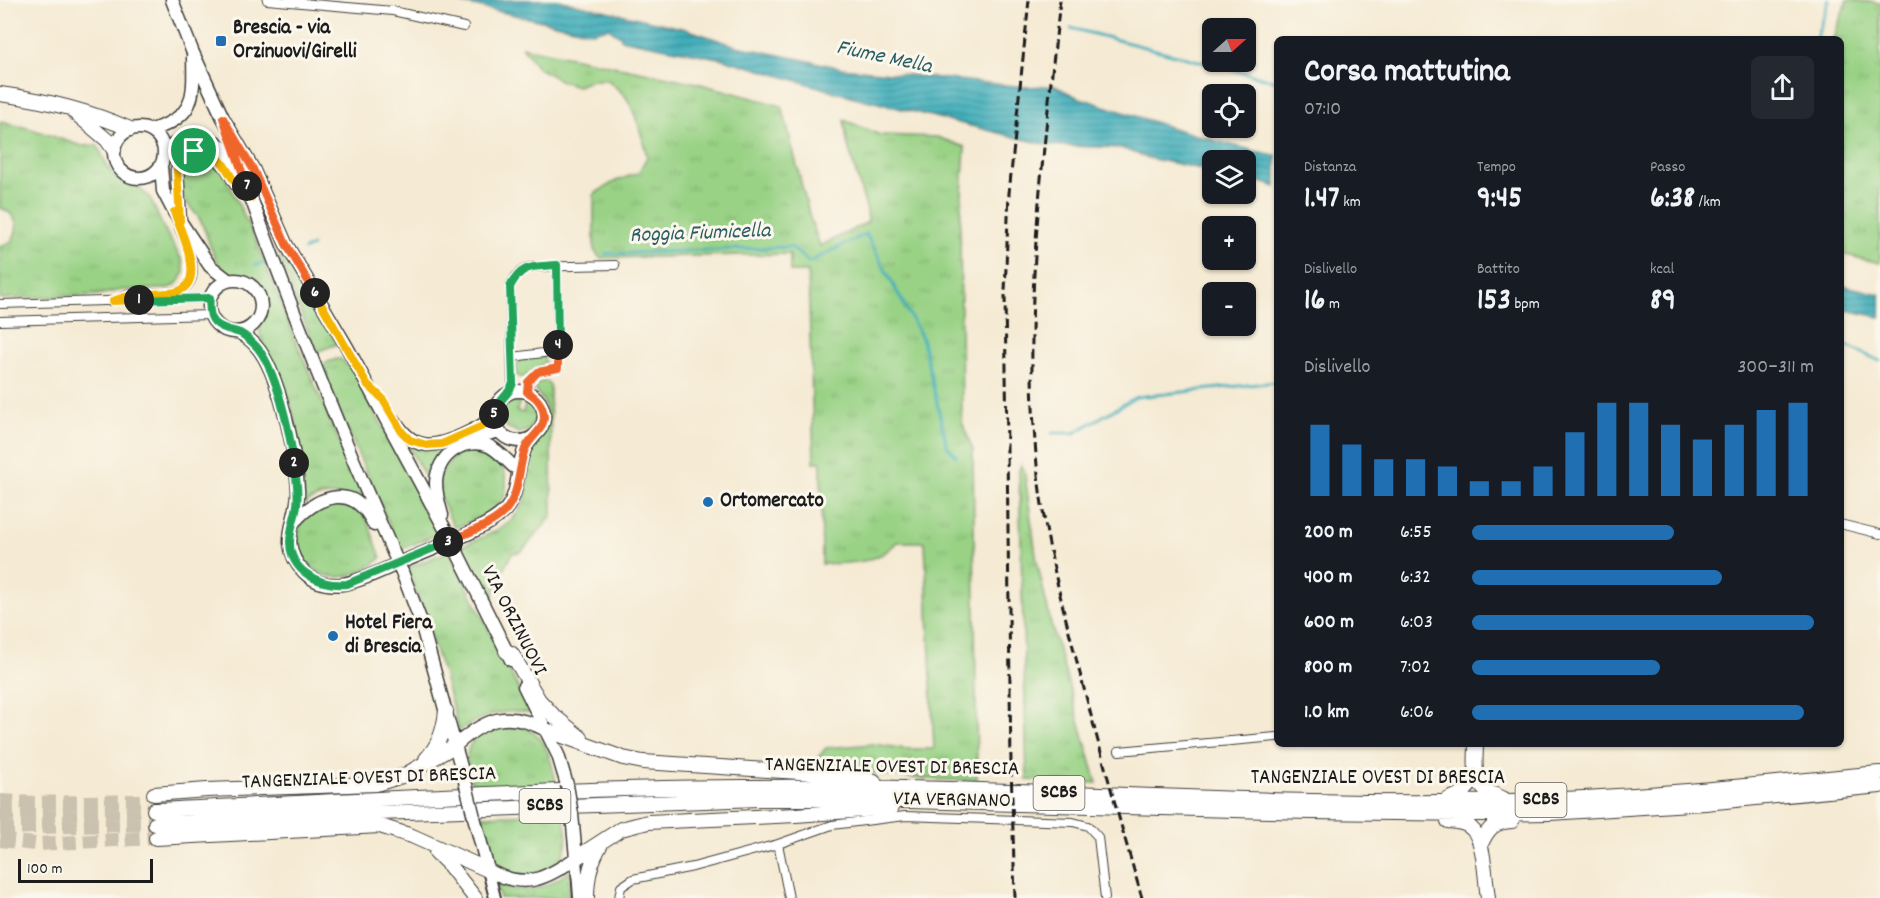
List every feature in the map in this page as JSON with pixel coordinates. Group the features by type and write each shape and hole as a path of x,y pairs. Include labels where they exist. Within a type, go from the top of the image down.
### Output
{"highway":[{"path":"0,94 100,116 130,129"},
{"path":"72,111 107,140 114,150"},
{"path":"506,651 512,654 539,700 554,716 601,750"},
{"path":"419,768 434,750 441,736 446,711"},
{"path":"546,730 643,762 831,774 917,788"},
{"path":"155,816 207,790 376,784 405,775 456,745"},
{"path":"1476,747 1476,773 1481,786 1508,801"},
{"path":"1439,802 1459,796 1470,787 1476,773"},
{"name":"TANGENZIALE OVEST DI BRESCIA","path":"214,814 676,788 757,786 917,788 1201,798 1508,801 1659,793 1880,773"},
{"name":"TANGENZIALE OVEST DI BRESCIA","path":"214,814 713,800 840,799 1426,815 1550,813 1705,803 1880,786"},
{"path":"155,816 182,801 214,814"},
{"path":"576,858 621,829 648,822 796,815 936,802"},
{"path":"1481,844 1486,832 1500,821 1524,820 1550,813"},
{"path":"155,816 185,828 214,814"},
{"path":"1426,815 1442,821 1460,822 1472,828 1481,844 1488,898"},
{"path":"155,816 380,826 412,836 488,870"},
{"path":"587,898 587,878 592,860 603,840"},
{"path":"428,844 449,865 475,898"}],"main road":[{"name":"VIA ORZINUOVI","path":"172,0 223,118 344,442 402,572 420,619 456,745 495,898"},
{"path":"150,130 174,121 188,105 194,93 193,53"},
{"name":"VIA ORZINUOVI","path":"223,118 253,169 286,244 367,384 445,530 558,755 567,785 572,814 579,898"},
{"path":"239,332 254,323 261,310 261,302 255,289 243,281 228,280 210,266 177,217 163,191 163,161 162,141 150,130 144,128 130,129 119,137 114,150 121,170 141,178 149,176 163,161 173,145 181,140 191,137 211,140 226,152 241,184 251,198"},
{"path":"177,217 177,170 183,158 194,151 201,150 216,156 228,169 236,184 251,198"},
{"path":"141,178 163,191"},
{"path":"210,266 212,294 210,315 218,326 224,330 239,332 256,346"},
{"path":"212,294 228,280"},
{"path":"254,323 256,346 274,381 286,418 298,490 290,542 291,551 300,568 307,575 326,584 347,584 378,572 489,523 506,510 517,488 516,474 504,435 496,424 494,414"},
{"path":"367,384 382,398 402,432 410,440 419,444 442,444 485,425 494,414 499,401 510,393 527,392 537,399 544,411 543,422 527,446 516,474"},
{"path":"445,530 437,492 437,472 446,456 456,448 480,436 504,435 522,441 536,434"},
{"path":"464,445 490,447 516,474"},
{"path":"294,521 306,509 322,500 330,497 347,499 363,508 379,536 393,552"},
{"path":"456,745 477,728 497,719 519,719 546,730"},
{"path":"488,870 512,881 523,881 552,873 576,858"}],"street":[{"path":"267,0 393,11 464,27"},
{"path":"113,301 132,294 174,292 189,281 192,270 191,260 177,217"},
{"path":"527,392 528,382 534,375 558,368 557,265"},
{"path":"510,393 513,383 513,357 510,287 522,270 530,267 557,265 615,265"},
{"path":"0,304 113,301 212,294"},
{"path":"0,321 210,315"},
{"path":"513,357 558,351"},
{"path":"1844,525 1880,534"},
{"path":"1119,751 1274,737"},
{"name":"VIA VERGNANO","path":"618,898 621,887 633,879 693,867 778,844 832,825 905,816 1073,822 1088,826 1098,837 1105,898"},
{"path":"778,844 789,898"}],"green space":[{"path":"1847,0 1880,3 1880,263 1844,255 1844,36 1834,36"},
{"path":"522,47 697,83 782,106 810,218 820,246 868,222 867,211 847,142 844,120 880,135 937,137 965,147 960,226 962,422 973,450 977,780 890,776 838,767 816,760 826,748 874,744 905,749 934,749 925,542 897,542 889,550 872,559 853,563 822,564 821,462 814,462 808,272 790,272 790,254 600,258 594,250 594,194 616,181 638,173 647,157 636,118 626,97 608,80 592,80 578,86 563,82 538,68"},
{"path":"0,122 28,128 82,146 97,145 110,171 121,181 137,186 150,198 183,262 184,272 181,279 174,286 166,289 122,290 97,295 0,299 0,246 11,242 16,232 16,222 6,210 0,208"},
{"path":"197,155 212,160 224,174 258,245 300,351 367,506 342,497 328,495 320,496 303,505 301,459 293,412 281,377 260,334 259,323 263,301 260,289 254,282 229,273 218,262 199,218 183,195 182,163"},
{"path":"281,245 337,344 316,352 277,250"},
{"path":"537,355 544,357 545,363 524,378 517,376 517,363"},
{"path":"341,359 352,370 440,533 400,550 322,371 325,363"},
{"path":"544,381 550,386 552,516 521,552 512,553 498,581 490,607 461,546 502,527 511,520 524,502 527,490 527,458 544,428 547,416 545,405 535,388 539,382"},
{"path":"520,399 517,411 523,413 526,401 534,408 536,418 529,430 519,433 506,427 503,414 507,404"},
{"path":"407,444 426,451 446,446 433,462 428,482"},
{"path":"473,449 484,451 497,459 504,472 506,488 496,508 454,528 440,496 439,476 455,455"},
{"path":"1021,465 1024,469 1037,562 1051,624 1097,783 1027,780 1019,470"},
{"path":"324,502 348,503 366,517 381,558 361,571 343,577 323,574 310,566 301,554 299,530 305,517"},
{"path":"449,551 531,713 511,711 493,714 459,731 444,676 408,568"},
{"path":"503,725 528,729 536,734 547,751 557,786 473,787 467,764 469,747 481,734"},
{"path":"563,813 567,841 565,850 553,865 534,873 513,874 503,871 496,865 488,848 480,816"},
{"path":"569,871 570,898 500,898 496,883 515,889 534,888 552,882"}],"water":[{"path":"446,0 558,0 686,29 736,46 842,68 1025,87 1055,86 1077,97 1202,138 1252,150 1202,150 1202,169 1148,158 1121,148 1047,145 846,95 723,59 621,39 608,28 592,32"},
{"path":"1256,151 1274,156 1274,186 1256,181"},
{"path":"1844,286 1880,294 1880,317 1844,310"}],"waterway":[{"path":"1817,36 1829,0"},
{"path":"1071,28 1274,80"},
{"name":"Roggia Fiumicella","path":"605,254 791,247 809,262 866,234 922,338 947,446 956,456"},
{"path":"304,250 312,246"},
{"path":"256,265 268,262"},
{"name":"Roggia Fiumicella","path":"1844,345 1880,361"},
{"name":"Roggia Fiumicella","path":"1052,433 1074,433 1136,397 1274,382"}],"tunnel":[{"path":"0,801 34,803 140,801"},
{"path":"0,815 154,810"},
{"path":"0,828 155,824"},
{"path":"0,840 35,844 156,838"}],"railway":[{"path":"1015,898 1011,766 1005,292 1009,193 1029,0"},
{"path":"1060,0 1041,178 1033,296 1033,415 1038,475 1062,604 1142,898"}],"place":[{"name":"Brescia - via Orzinuovi/Girelli","path":"221,41"},
{"name":"Ortomercato","path":"708,502"},
{"name":"Hotel Fiera di Brescia","path":"333,636"}],"route":[{"path":"223,118 253,169 286,244 367,384 382,398 402,432 410,440 419,444 442,444 485,425 494,414 499,401 510,393 513,383 510,287 522,270 530,267 557,265 558,368 538,372 528,382 527,392 536,397 542,406 543,422 523,456 512,501 499,517 347,584 335,585 317,581 300,568 291,551 290,542 298,490 293,453 286,418 274,381 256,346 239,332 224,330 213,321 208,306 210,298 113,301 132,294 174,292 180,290 189,281 192,270 191,260 174,212 180,221 177,170 183,158 194,151 201,150 216,156 233,176 236,184 251,198 223,118"}],"water label":[{"name":"Fiume Mella","path":"884,58"}]}
